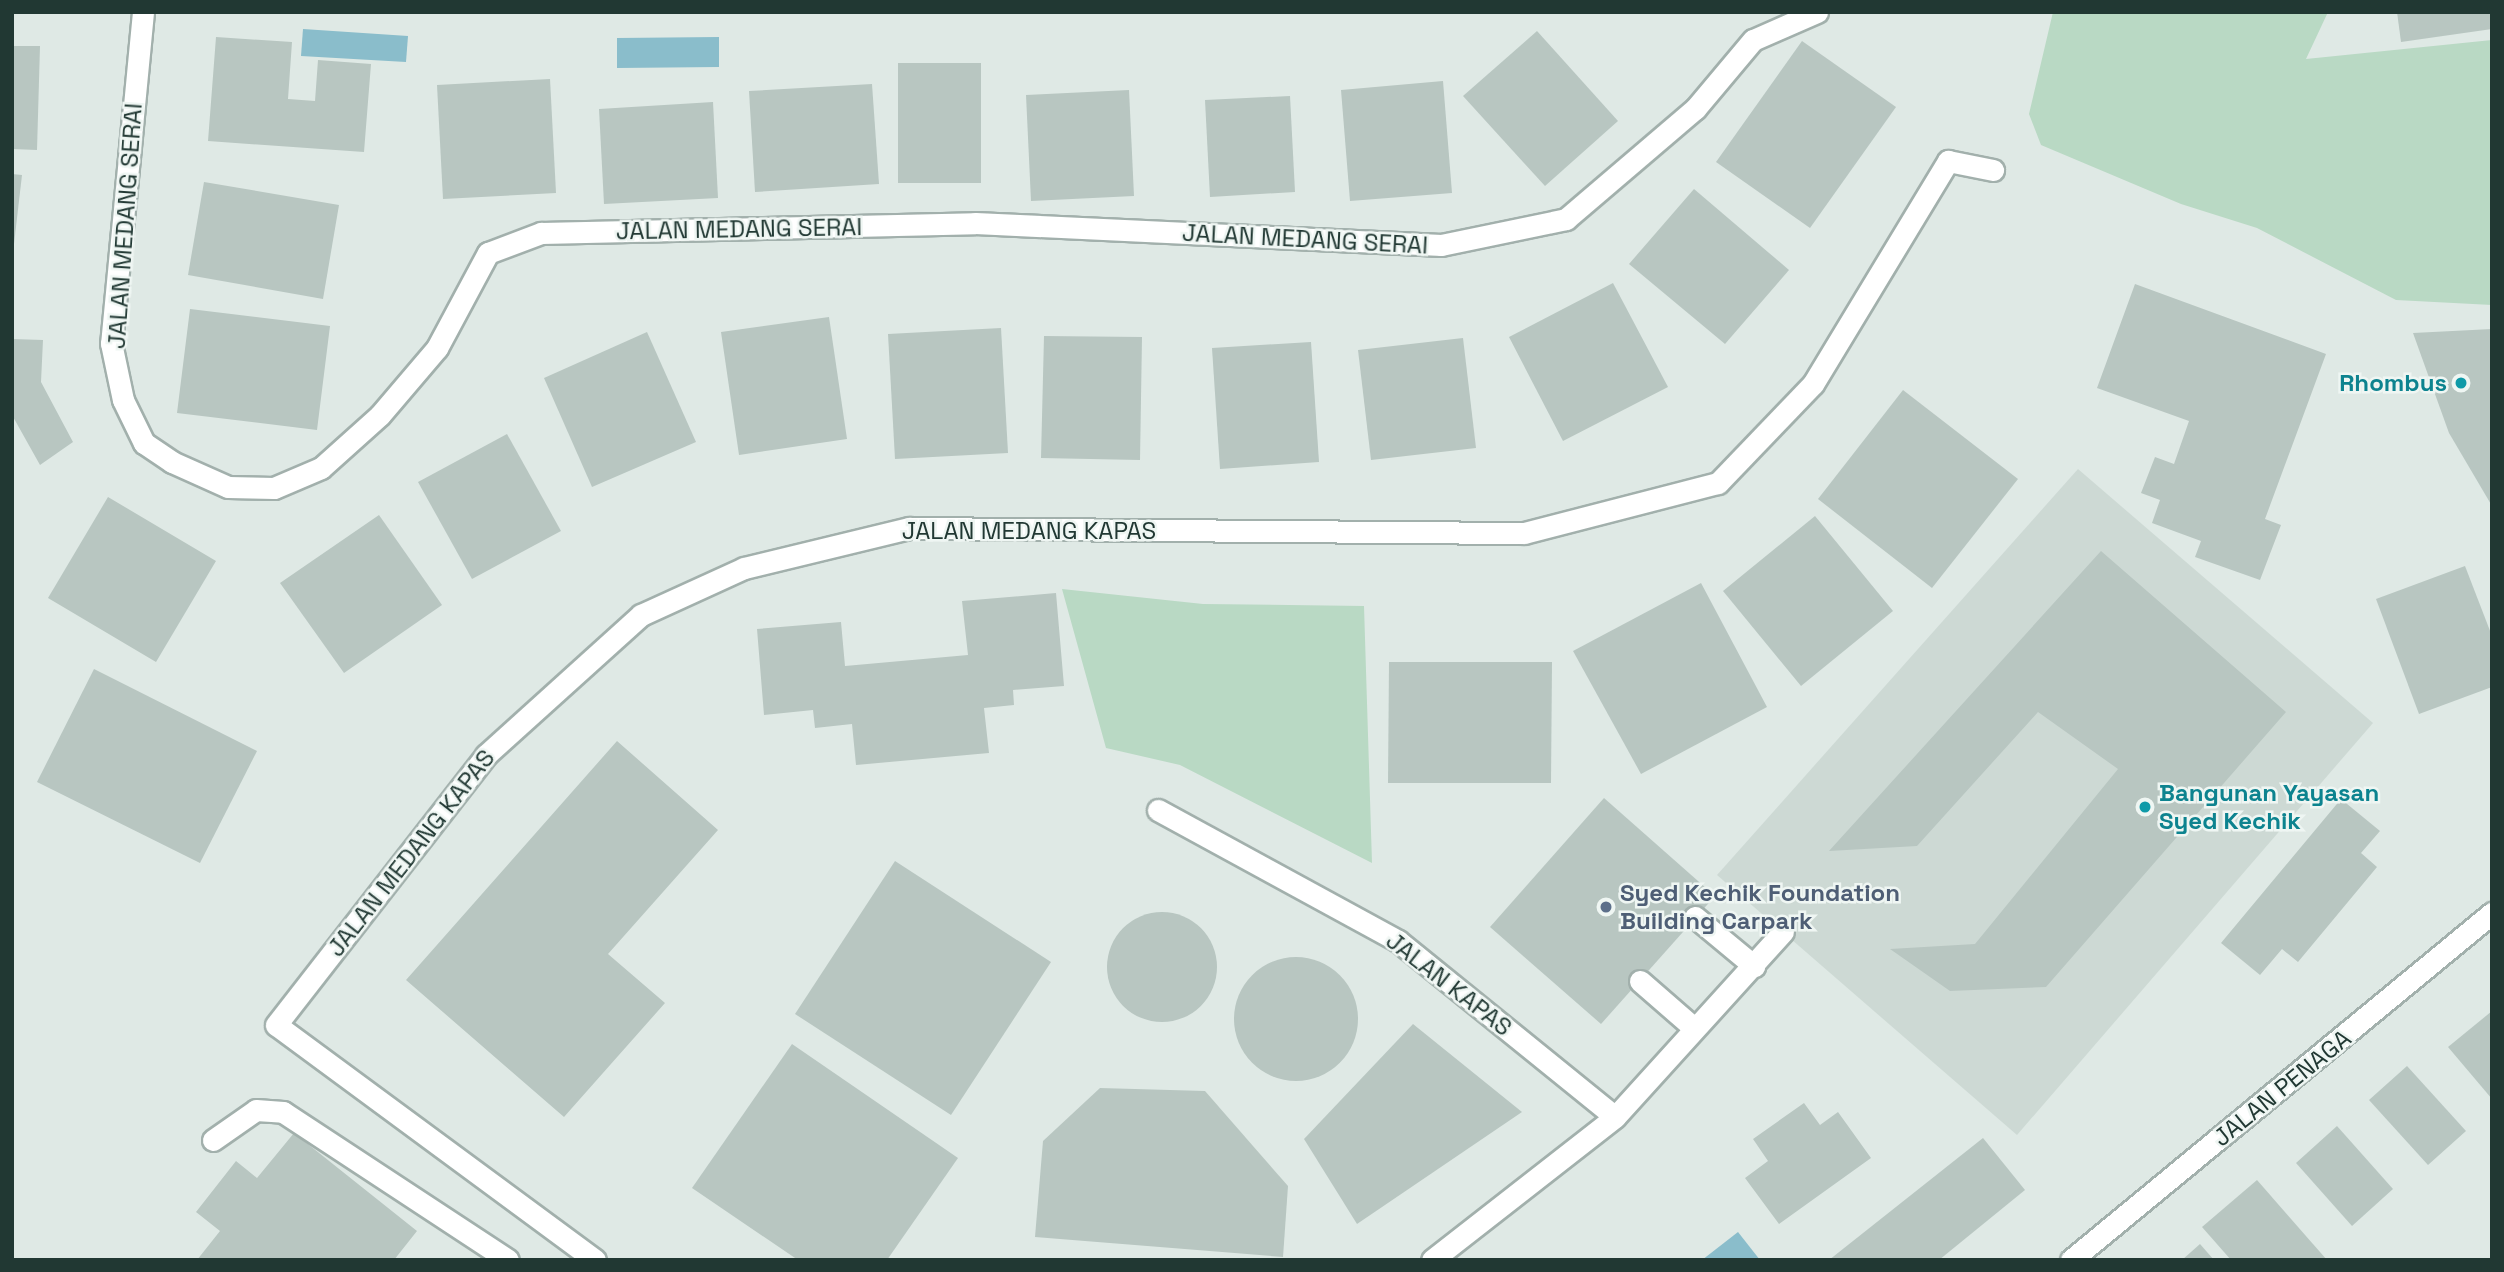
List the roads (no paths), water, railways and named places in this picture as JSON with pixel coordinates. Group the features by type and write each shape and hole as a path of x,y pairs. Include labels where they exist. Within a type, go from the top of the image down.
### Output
{"street":[{"name":"JALAN MEDANG SERAI","path":"143,12 111,343 122,400 144,443 172,462 228,487 274,488 321,468 380,415 437,348 488,253 541,233 975,223 1441,245 1566,219 1695,109 1753,40 1817,12"},
{"name":"JALAN MEDANG KAPAS","path":"595,1260 276,1025 486,755 641,615 744,568 909,528 1524,533 1718,483 1813,384 1948,161 1993,170"},
{"name":"JALAN KAPAS","path":"1158,810 1398,941 1615,1117"},
{"name":"JALAN PENAGA","path":"2071,1260 2492,913"},
{"path":"1695,917 1754,966"},
{"path":"1432,1260 1615,1117 1783,932"},
{"path":"1640,981 1694,1028"},
{"path":"213,1140 256,1110 283,1112 508,1260"}],"water":[{"path":"303,29 408,36 406,62 301,56"},
{"path":"719,37 719,67 617,68 617,38"},
{"path":"1738,1232 1760,1260 1702,1260"}],"place":[{"name":"Rhombus","path":"2461,383"},
{"name":"Bangunan Yayasan Syed Kechik","path":"2145,807"},
{"name":"Syed Kechik Foundation Building Carpark","path":"1606,907"}]}
